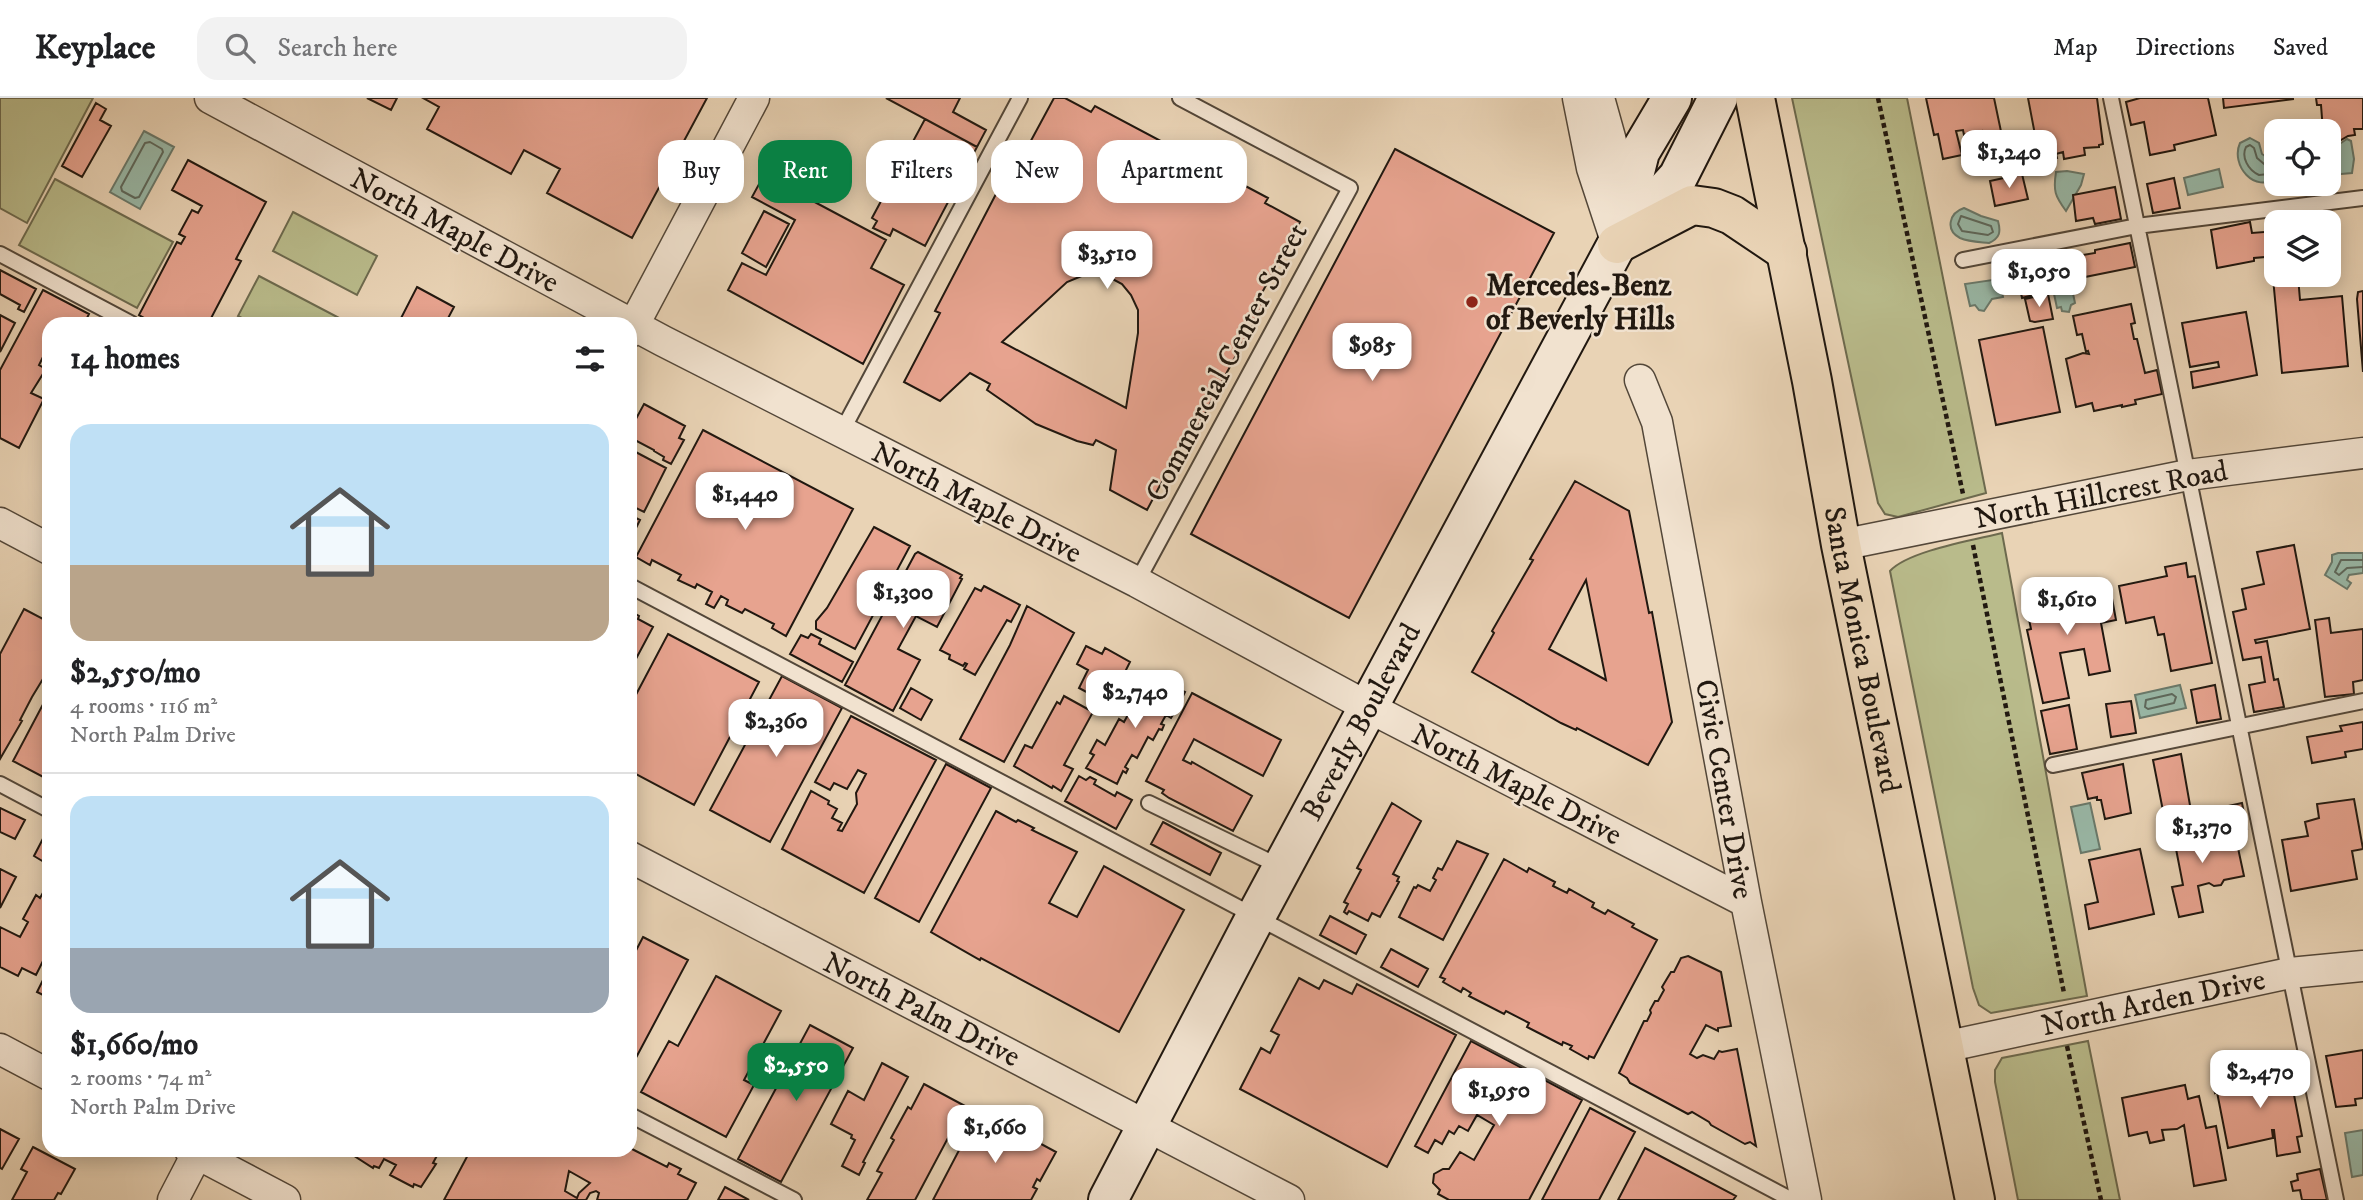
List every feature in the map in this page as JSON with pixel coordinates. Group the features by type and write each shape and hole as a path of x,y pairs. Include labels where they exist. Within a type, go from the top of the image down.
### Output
{"main road":[{"name":"Beverly Boulevard","path":"1617,244 1640,152 1672,98"},
{"name":"Beverly Boulevard","path":"1108,1200 1255,918 1617,244 1678,177 1718,98"},
{"name":"Santa Monica Boulevard","path":"1755,98 1787,252 1841,545 1975,1200"},
{"path":"1617,244 1692,205 1714,208 1732,215 1787,252"}],"street":[{"name":"North Maple Drive","path":"210,98 610,317"},
{"path":"637,320 754,98"},
{"path":"1578,98 1592,167 1617,244"},
{"path":"1599,98 1611,141 1617,244"},
{"name":"North Maple Drive","path":"637,331 1137,582 1368,707 1746,902"},
{"name":"Civic Center Drive","path":"1640,380 1657,422 1746,902 1806,1200"},
{"name":"North Hillcrest Road","path":"1841,545 2188,475 2363,453"},
{"path":"0,523 42,546"},
{"name":"North Palm Drive","path":"637,861 1289,1200"},
{"name":"North Arden Drive","path":"1944,1048 2290,973 2363,966"},
{"path":"0,1049 42,1071"},
{"path":"173,1200 192,1157"},
{"path":"206,1157 285,1200"}],"lane":[{"path":"841,433 1020,98"},
{"name":"Commercial Center Street","path":"1137,582 1350,188 1180,98"},
{"path":"2111,98 2336,1200"},
{"path":"1963,260 2137,226 2363,198"},
{"path":"0,254 119,317"},
{"path":"637,590 1791,1200"},
{"path":"2053,765 2363,701"},
{"path":"0,784 42,806"},
{"path":"1149,803 1282,868"},
{"path":"637,1119 794,1200"}],"path":[{"path":"1878,98 1964,499"},
{"path":"1972,541 2065,1000"},
{"path":"2067,1045 2101,1200"}],"green space":[{"path":"0,98 93,98 27,223 0,208"},
{"path":"1792,98 1907,98 1986,493 1898,517 1885,514 1878,503"},
{"path":"55,179 173,242 137,308 19,245"},
{"path":"293,212 377,256 357,295 273,251"},
{"path":"259,276 337,317 240,317 238,316"},
{"path":"2002,533 2087,996 1991,1013 1979,1005 1973,988 1890,571 1926,552"},
{"path":"2088,1041 2120,1200 2018,1200 1995,1070 2002,1058"}],"water":[{"path":"144,131 174,147 140,209 110,192"},
{"path":"2250,138 2259,143 2264,155 2264,182 2253,180 2246,175 2238,160 2240,143"},
{"path":"2347,139 2351,141 2354,159 2352,173 2341,174 2341,143"},
{"path":"2219,169 2223,187 2188,195 2184,178"},
{"path":"2056,172 2084,174 2081,185 2066,211 2057,197 2055,184"},
{"path":"1964,208 1998,221 1997,237 1989,243 1955,235 1951,226 1952,218"},
{"path":"2057,267 2068,270 2075,303 2071,305 2069,312 2062,311 2061,307 2057,308 2050,275 2052,269"},
{"path":"1999,279 2003,297 1992,299 1984,311 1975,305 1970,306 1965,284"},
{"path":"2363,553 2363,573 2349,575 2347,580 2351,583 2347,589 2325,575 2332,562 2332,555"},
{"path":"2180,685 2186,708 2140,718 2135,695"},
{"path":"2090,803 2100,849 2081,853 2071,807"},
{"path":"2363,1130 2363,1175 2352,1177 2345,1133"}],"building":[{"path":"367,98 397,98 391,110"},
{"path":"423,98 707,98 684,140 658,140 658,189 632,238 547,193 560,169 524,150 511,174 427,129 439,107"},
{"path":"886,98 960,98 953,112 986,130 977,147 977,140 964,140"},
{"path":"1054,98 1065,98 1091,112 1095,106 1159,140 1097,140 1097,203 1247,203 1247,187 1268,198 1265,203 1300,222 1257,302 1263,305 1188,445 1183,442 1147,510 1110,490 1116,450 1096,440 1093,445 1077,441 1036,424 987,390 990,384 970,373 940,401 904,382 940,313 935,311 991,203 1083,203 1083,140 1031,140","holes":["1095,274 1107,276 1122,284 1138,310 1138,333 1126,408 1002,342 1067,282"]},
{"path":"1926,98 1994,98 2003,141 1985,145 1982,131 1964,135 1963,130 1956,131 1962,155 1943,159 1938,134 1934,135"},
{"path":"2028,98 2097,98 2103,144 2099,147 2084,148 2085,155 2064,159 2063,152 2056,154 2057,158 2040,161"},
{"path":"2140,98 2208,98 2216,135 2174,145 2175,150 2150,155 2144,122 2131,125 2126,102"},
{"path":"2223,98 2293,98 2293,99 2224,108"},
{"path":"2316,98 2363,98 2363,129 2354,129 2355,135 2341,140 2341,119 2322,119 2321,105 2317,105"},
{"path":"96,103 106,109 100,120 111,126 82,177 62,166"},
{"path":"925,119 964,140 914,140"},
{"path":"1395,149 1554,233 1349,618 1191,534"},
{"path":"188,160 266,202 236,259 241,261 212,317 139,315 177,242 181,244 185,237 179,234 192,210 198,213 202,206 172,190"},
{"path":"2022,174 2028,199 1995,206 1990,181"},
{"path":"2174,178 2180,208 2153,213 2147,184"},
{"path":"758,186 758,200 752,197"},
{"path":"2115,187 2121,219 2095,224 2093,218 2076,221 2073,195"},
{"path":"763,203 817,203 886,240 871,268 904,285 863,364 728,290 742,263 766,275 795,220"},
{"path":"880,203 948,203 925,246 893,229 890,236 873,228 877,221 872,218"},
{"path":"764,211 789,224 766,267 742,253"},
{"path":"2250,222 2252,233 2264,232 2264,257 2217,268 2211,230"},
{"path":"2130,243 2135,267 2075,279 2071,257"},
{"path":"2040,268 2045,292 2022,298 2017,274"},
{"path":"0,270 36,289 24,312 18,309 20,305 0,294"},
{"path":"417,287 454,307 449,317 402,317"},
{"path":"2274,287 2299,287 2300,300 2342,296 2348,366 2282,373"},
{"path":"43,290 89,314 88,317 42,317 42,359 39,365 42,367 42,375 31,393 42,398 42,403 19,448 0,438 0,370"},
{"path":"2363,291 2363,372 2357,299 2358,292"},
{"path":"2048,294 2053,319 2030,321 2025,299"},
{"path":"2131,304 2135,323 2131,324 2134,339 2137,339 2145,373 2157,370 2162,394 2135,400 2136,404 2122,407 2094,411 2092,403 2076,407 2066,359 2083,353 2089,354 2086,352 2082,334 2077,335 2073,316"},
{"path":"2246,312 2257,375 2193,388 2191,372 2219,367 2218,362 2190,367 2182,323"},
{"path":"0,315 15,323 0,352"},
{"path":"2043,327 2060,412 1996,425 1979,340"},
{"path":"644,404 685,426 679,438 684,440 671,464 654,450 637,441 637,417"},
{"path":"703,430 853,509 786,636 772,628 774,624 745,609 742,613 726,605 728,600 721,596 714,608 706,604 712,592 697,584 695,588 678,580 681,575 652,560 650,565 637,555"},
{"path":"637,453 666,468 644,512 637,508"},
{"path":"1575,481 1629,511 1649,613 1652,612 1672,722 1648,765 1577,728 1576,730 1561,723 1472,672 1533,560 1530,559","holes":["1586,580 1606,680 1549,649"]},
{"path":"874,527 910,546 855,649 816,629 816,621 827,608"},
{"path":"2294,545 2310,629 2255,640 2256,643 2267,641 2274,680 2278,679 2284,707 2254,712 2249,685 2265,682 2261,657 2243,660 2233,612 2246,609 2242,589 2264,584 2257,552"},
{"path":"918,552 962,575 962,579 937,627 916,616 898,649 920,660 893,711 845,685"},
{"path":"2186,563 2188,577 2195,576 2212,663 2171,671 2164,634 2158,635 2154,617 2126,623 2119,586 2167,576 2165,567"},
{"path":"984,586 1020,605 1011,622 1007,620 975,675 964,669 967,664 963,666 949,659 950,655 940,650 975,588 981,591"},
{"path":"2094,593 2111,593 2116,620 2101,623 2110,671 2089,675 2084,649 2060,653 2069,698 2043,703 2027,630 2031,629 2025,600 2050,595 2052,602"},
{"path":"1027,606 1074,633 1004,762 960,739 1010,645"},
{"path":"24,609 42,618 42,681 0,759 0,654"},
{"path":"637,615 638,619 653,627 637,657"},
{"path":"2329,618 2331,633 2363,629 2363,680 2353,682 2354,694 2325,697 2315,620"},
{"path":"668,634 759,682 694,805 637,775 637,693"},
{"path":"811,634 821,639 819,644 853,662 842,682 790,654 801,635 808,638"},
{"path":"1086,646 1102,654 1105,648 1130,662 1122,678 1118,676 1105,702 1079,688 1088,670 1077,664"},
{"path":"782,676 842,708 770,842 710,810"},
{"path":"1155,678 1185,692 1180,708 1178,707 1171,718 1166,715 1161,724 1164,725 1162,730 1159,729 1153,740 1148,737 1137,758 1132,755 1125,767 1128,769 1126,773 1123,771 1117,784 1086,768 1094,755 1090,753 1097,740 1105,745 1119,719 1124,722 1130,711 1125,709 1128,703 1133,706 1138,697 1143,700"},
{"path":"2215,685 2221,719 2197,723 2191,690"},
{"path":"911,688 932,700 921,720 900,708"},
{"path":"1192,693 1281,740 1263,776 1194,739 1183,760 1191,764 1192,762 1252,796 1233,831 1169,798 1162,793 1164,790 1146,781"},
{"path":"1064,696 1093,712 1064,765 1073,769 1061,791 1014,766 1025,745 1032,748 1057,702 1060,704"},
{"path":"2131,701 2136,733 2111,737 2106,704"},
{"path":"2069,705 2077,749 2050,754 2041,711"},
{"path":"42,706 42,776 13,761"},
{"path":"851,716 936,760 864,893 782,849 811,791 837,809 832,818 842,823 838,830 842,831 857,804 856,793 866,774 858,770 847,789 834,783 830,790 815,782"},
{"path":"2363,722 2363,749 2345,752 2346,757 2312,763 2307,737 2342,731 2340,726"},
{"path":"2181,754 2191,811 2164,816 2153,760"},
{"path":"946,764 991,788 919,922 875,898"},
{"path":"2123,764 2131,813 2105,819 2101,800 2097,800 2097,797 2088,799 2082,773"},
{"path":"1079,776 1086,780 1090,777 1096,780 1094,784 1115,796 1117,792 1132,800 1116,829 1065,801"},
{"path":"2354,799 2363,849 2352,851 2357,879 2291,891 2282,840 2308,836 2305,822 2319,818 2317,804"},
{"path":"1392,803 1421,821 1393,874 1399,877 1399,882 1380,917 1372,913 1368,921 1349,911 1347,914 1344,912 1348,904 1344,902 1361,870 1357,868"},
{"path":"2242,803 2247,829 2221,835 2215,809"},
{"path":"0,808 25,820 15,839 0,832"},
{"path":"996,811 1077,852 1049,903 1077,917 1104,866 1184,910 1119,1032 931,932"},
{"path":"2186,815 2192,844 2235,834 2244,876 2224,880 2221,885 2214,886 2209,883 2198,886 2203,912 2179,917 2172,887 2183,885 2170,818"},
{"path":"1163,822 1221,853 1210,875 1151,844"},
{"path":"42,841 42,861 34,856"},
{"path":"1457,841 1488,854 1443,940 1399,917 1414,887 1418,885 1430,891 1438,868 1442,870"},
{"path":"2140,849 2154,914 2089,929 2085,905 2098,902 2089,860"},
{"path":"1504,859 1527,872 1529,868 1555,882 1553,886 1567,893 1569,889 1594,903 1592,907 1605,914 1608,910 1657,940 1594,1058 1589,1056 1588,1059 1570,1049 1572,1046 1563,1042 1562,1045 1527,1027 1529,1023 1469,996 1471,993 1463,988 1461,992 1443,982 1445,979 1440,977"},
{"path":"0,869 16,877 0,908"},
{"path":"42,894 42,963 36,975 22,968 18,976 0,967 0,927 20,937 28,922 23,919 36,895 40,898"},
{"path":"1330,916 1366,935 1356,954 1320,935"},
{"path":"643,937 688,960 637,1056 637,949"},
{"path":"1391,949 1428,969 1418,987 1381,967"},
{"path":"1688,956 1721,972 1731,1026 1718,1028 1718,1031 1706,1025 1690,1054 1697,1058 1703,1055 1714,1059 1719,1051 1737,1049 1756,1146 1750,1142 1745,1144 1692,1112 1688,1114 1630,1083 1619,1073 1644,1021 1647,1021 1650,1010 1664,990 1662,987 1681,958"},
{"path":"716,976 781,1011 744,1080 754,1085 726,1137 641,1092 669,1041 678,1046"},
{"path":"1299,978 1319,989 1324,980 1352,994 1357,984 1456,1035 1387,1167 1240,1089 1261,1048 1270,1053 1279,1035 1271,1031"},
{"path":"42,982 42,994 37,992"},
{"path":"810,1025 853,1048 781,1182 738,1159"},
{"path":"1471,1041 1582,1100 1529,1200 1449,1200 1438,1194 1440,1190 1433,1183 1434,1174 1449,1169 1460,1152 1474,1160 1494,1125 1477,1115 1468,1131 1459,1126 1454,1134 1449,1131 1442,1144 1435,1140 1428,1153 1415,1146"},
{"path":"2363,1050 2363,1098 2355,1099 2356,1105 2336,1107 2326,1056"},
{"path":"882,1063 908,1077 863,1162 865,1163 859,1175 842,1166 855,1140 851,1138 852,1135 831,1124 848,1091 864,1100"},
{"path":"2288,1064 2302,1136 2297,1137 2300,1152 2277,1156 2274,1130 2273,1138 2228,1148 2217,1092 2215,1093 2212,1080 2245,1073 2248,1084 2270,1080 2269,1068"},
{"path":"924,1084 965,1106 915,1200 867,1200 882,1173 877,1171 894,1140 891,1138"},
{"path":"2185,1085 2188,1099 2199,1096 2206,1128 2216,1126 2226,1180 2194,1186 2184,1125 2177,1129 2162,1130 2164,1140 2150,1143 2147,1132 2129,1136 2122,1098"},
{"path":"1590,1108 1635,1132 1599,1200 1542,1200"},
{"path":"979,1112 1013,1130 1011,1133 1019,1137 1021,1133 1056,1152 1040,1181 1037,1179 1033,1187 1037,1189 1031,1200 933,1200"},
{"path":"0,1129 19,1139 2,1169 0,1168"},
{"path":"33,1147 42,1152 42,1157 52,1157 75,1169 61,1194 58,1193 54,1200 12,1200 27,1172 21,1169"},
{"path":"1645,1148 1736,1196 1733,1200 1618,1200"},
{"path":"637,1152 667,1167 669,1163 681,1169 678,1174 696,1183 687,1200 597,1200 599,1193 596,1191 590,1193 586,1200 444,1200 467,1157 637,1157","holes":["569,1171 590,1183 577,1198 565,1191"]},
{"path":"356,1157 436,1157 433,1163 436,1164 421,1187 414,1184 413,1187 390,1175 396,1165 384,1159 379,1168 373,1168"},
{"path":"2320,1169 2327,1200 2302,1200 2300,1190 2293,1191 2291,1182 2298,1180 2297,1174"},
{"path":"725,1187 749,1200 718,1200"}],"place":[{"name":"Mercedes-Benz of Beverly Hills","path":"1472,302"}]}
